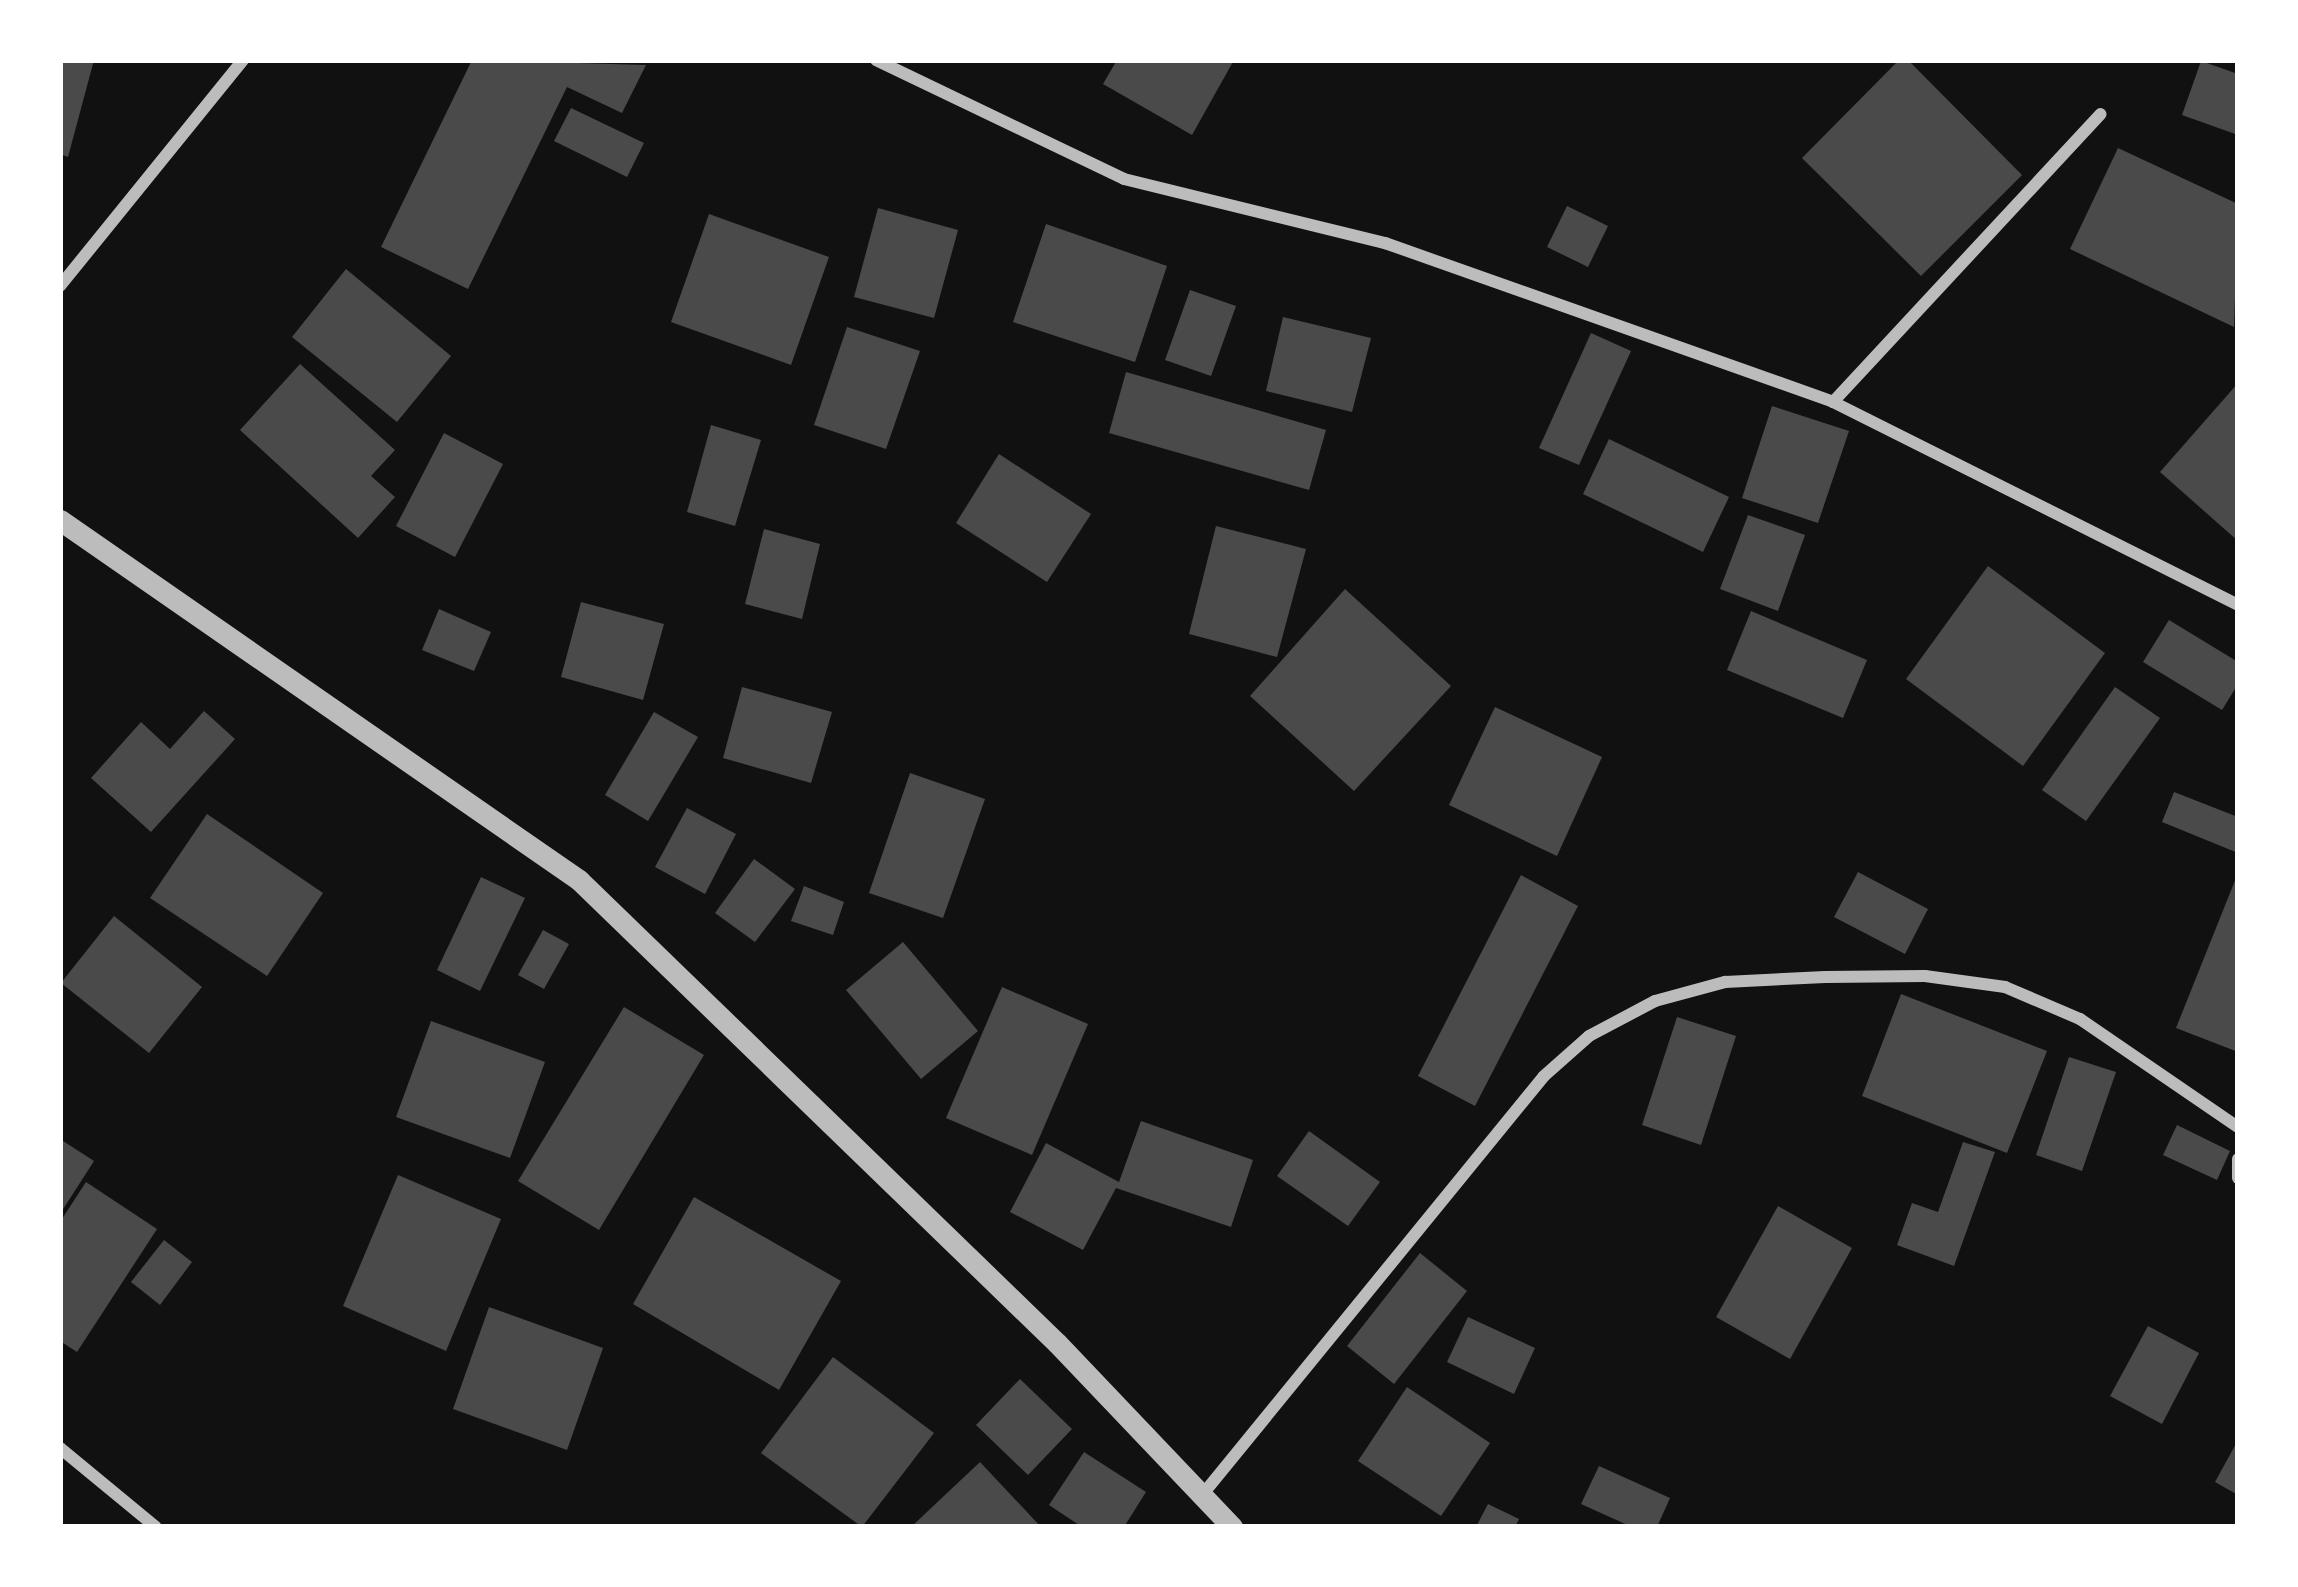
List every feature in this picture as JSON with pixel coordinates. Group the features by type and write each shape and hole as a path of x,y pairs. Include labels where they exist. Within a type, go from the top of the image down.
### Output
{"street":[{"path":"60,286 243,60"},
{"path":"877,60 1124,179 1385,243 1833,402 2238,605"},
{"path":"1833,402 2101,114"},
{"path":"60,520 579,880 1204,1494 1232,1527"},
{"path":"1204,1494 1544,1076 1589,1036 1655,1000 1725,982 1826,977 1924,976 2005,987 2080,1018 2238,1126"},
{"path":"2238,1159 2238,1178"},
{"path":"60,1448 156,1527"}],"building":[{"path":"60,60 94,60 68,157 60,154"},
{"path":"472,60 646,65 622,113 567,87 468,289 381,247"},
{"path":"1117,60 1234,60 1192,135 1103,84"},
{"path":"1899,60 1908,60 2022,175 1921,276 1802,158"},
{"path":"2201,61 2238,74 2238,135 2182,115"},
{"path":"571,108 644,143 627,177 554,141"},
{"path":"2118,148 2238,204 2234,327 2070,249"},
{"path":"1567,206 1608,226 1588,267 1547,247"},
{"path":"878,208 958,230 934,318 854,297"},
{"path":"709,214 829,257 791,365 671,322"},
{"path":"1046,224 1167,266 1135,362 1013,322"},
{"path":"346,269 451,356 397,422 292,337"},
{"path":"1190,290 1236,306 1211,376 1165,360"},
{"path":"1283,317 1371,338 1352,412 1266,391"},
{"path":"847,327 920,351 886,449 814,425"},
{"path":"1591,333 1631,351 1579,465 1539,448"},
{"path":"300,364 395,450 371,476 395,497 358,538 240,430"},
{"path":"1126,372 1326,430 1309,490 1109,433"},
{"path":"2238,383 2238,541 2160,472"},
{"path":"1772,406 1849,431 1818,523 1742,498"},
{"path":"711,425 761,440 735,526 687,512"},
{"path":"444,433 503,464 455,557 396,526"},
{"path":"1609,439 1729,497 1703,552 1583,494"},
{"path":"999,454 1091,514 1047,582 956,523"},
{"path":"1748,515 1805,535 1778,611 1720,589"},
{"path":"1216,526 1306,549 1277,657 1189,634"},
{"path":"764,529 820,544 802,619 745,604"},
{"path":"1988,566 2105,653 2023,766 1906,679"},
{"path":"1345,589 1451,686 1354,791 1250,696"},
{"path":"581,602 664,624 643,700 561,677"},
{"path":"439,609 491,632 474,671 422,650"},
{"path":"1751,611 1867,660 1843,718 1727,670"},
{"path":"2169,620 2238,662 2238,684 2222,710 2143,662"},
{"path":"742,687 832,712 811,783 723,758"},
{"path":"2115,687 2160,718 2086,821 2042,790"},
{"path":"1495,707 1602,757 1557,856 1449,805"},
{"path":"204,711 235,739 151,832 91,778 141,722 170,749"},
{"path":"654,712 698,737 648,821 605,795"},
{"path":"910,773 985,799 943,918 869,893"},
{"path":"2174,792 2238,817 2238,853 2162,822"},
{"path":"687,808 736,834 705,894 655,867"},
{"path":"207,814 323,893 267,976 150,898"},
{"path":"754,859 795,889 755,942 715,913"},
{"path":"1858,872 1928,909 1905,954 1834,917"},
{"path":"2238,873 2238,1052 2176,1028"},
{"path":"1521,875 1578,906 1475,1106 1418,1076"},
{"path":"481,877 525,898 480,991 437,970"},
{"path":"804,886 844,902 833,935 791,921"},
{"path":"114,916 202,987 149,1053 61,983"},
{"path":"543,930 569,944 544,989 518,975"},
{"path":"903,942 978,1031 921,1079 846,990"},
{"path":"1002,987 1088,1024 1032,1155 946,1118"},
{"path":"1901,994 2047,1051 2007,1153 1862,1096"},
{"path":"624,1007 704,1055 599,1230 518,1181"},
{"path":"1677,1017 1736,1036 1701,1145 1642,1125"},
{"path":"431,1021 545,1062 510,1158 396,1117"},
{"path":"2069,1057 2116,1072 2082,1171 2036,1155"},
{"path":"1141,1121 1253,1160 1231,1227 1116,1188 1083,1250 1010,1212 1046,1143 1119,1182"},
{"path":"2177,1125 2230,1151 2217,1180 2163,1155"},
{"path":"1309,1131 1380,1182 1348,1226 1277,1176"},
{"path":"60,1139 94,1161 60,1214"},
{"path":"1963,1142 1995,1152 1954,1266 1897,1245 1912,1203 1938,1212"},
{"path":"398,1175 501,1219 446,1351 343,1306"},
{"path":"86,1182 157,1229 77,1352 60,1341 60,1222"},
{"path":"694,1197 841,1281 779,1390 633,1304"},
{"path":"1778,1206 1852,1248 1790,1359 1716,1317"},
{"path":"164,1240 192,1262 160,1305 131,1282"},
{"path":"1420,1253 1467,1291 1394,1384 1347,1346"},
{"path":"489,1307 603,1348 567,1450 453,1409"},
{"path":"1468,1317 1535,1348 1514,1394 1447,1362"},
{"path":"2148,1326 2199,1353 2162,1424 2110,1396"},
{"path":"833,1357 934,1433 862,1527 761,1453"},
{"path":"1020,1379 1072,1429 1028,1475 976,1425"},
{"path":"1407,1387 1490,1443 1441,1516 1358,1461"},
{"path":"2238,1440 2238,1495 2215,1482"},
{"path":"1084,1452 1146,1492 1124,1527 1082,1527 1049,1505"},
{"path":"980,1462 1041,1527 911,1527"},
{"path":"1599,1466 1670,1498 1657,1527 1632,1527 1581,1504"},
{"path":"1488,1504 1519,1519 1515,1527 1476,1527"}]}
